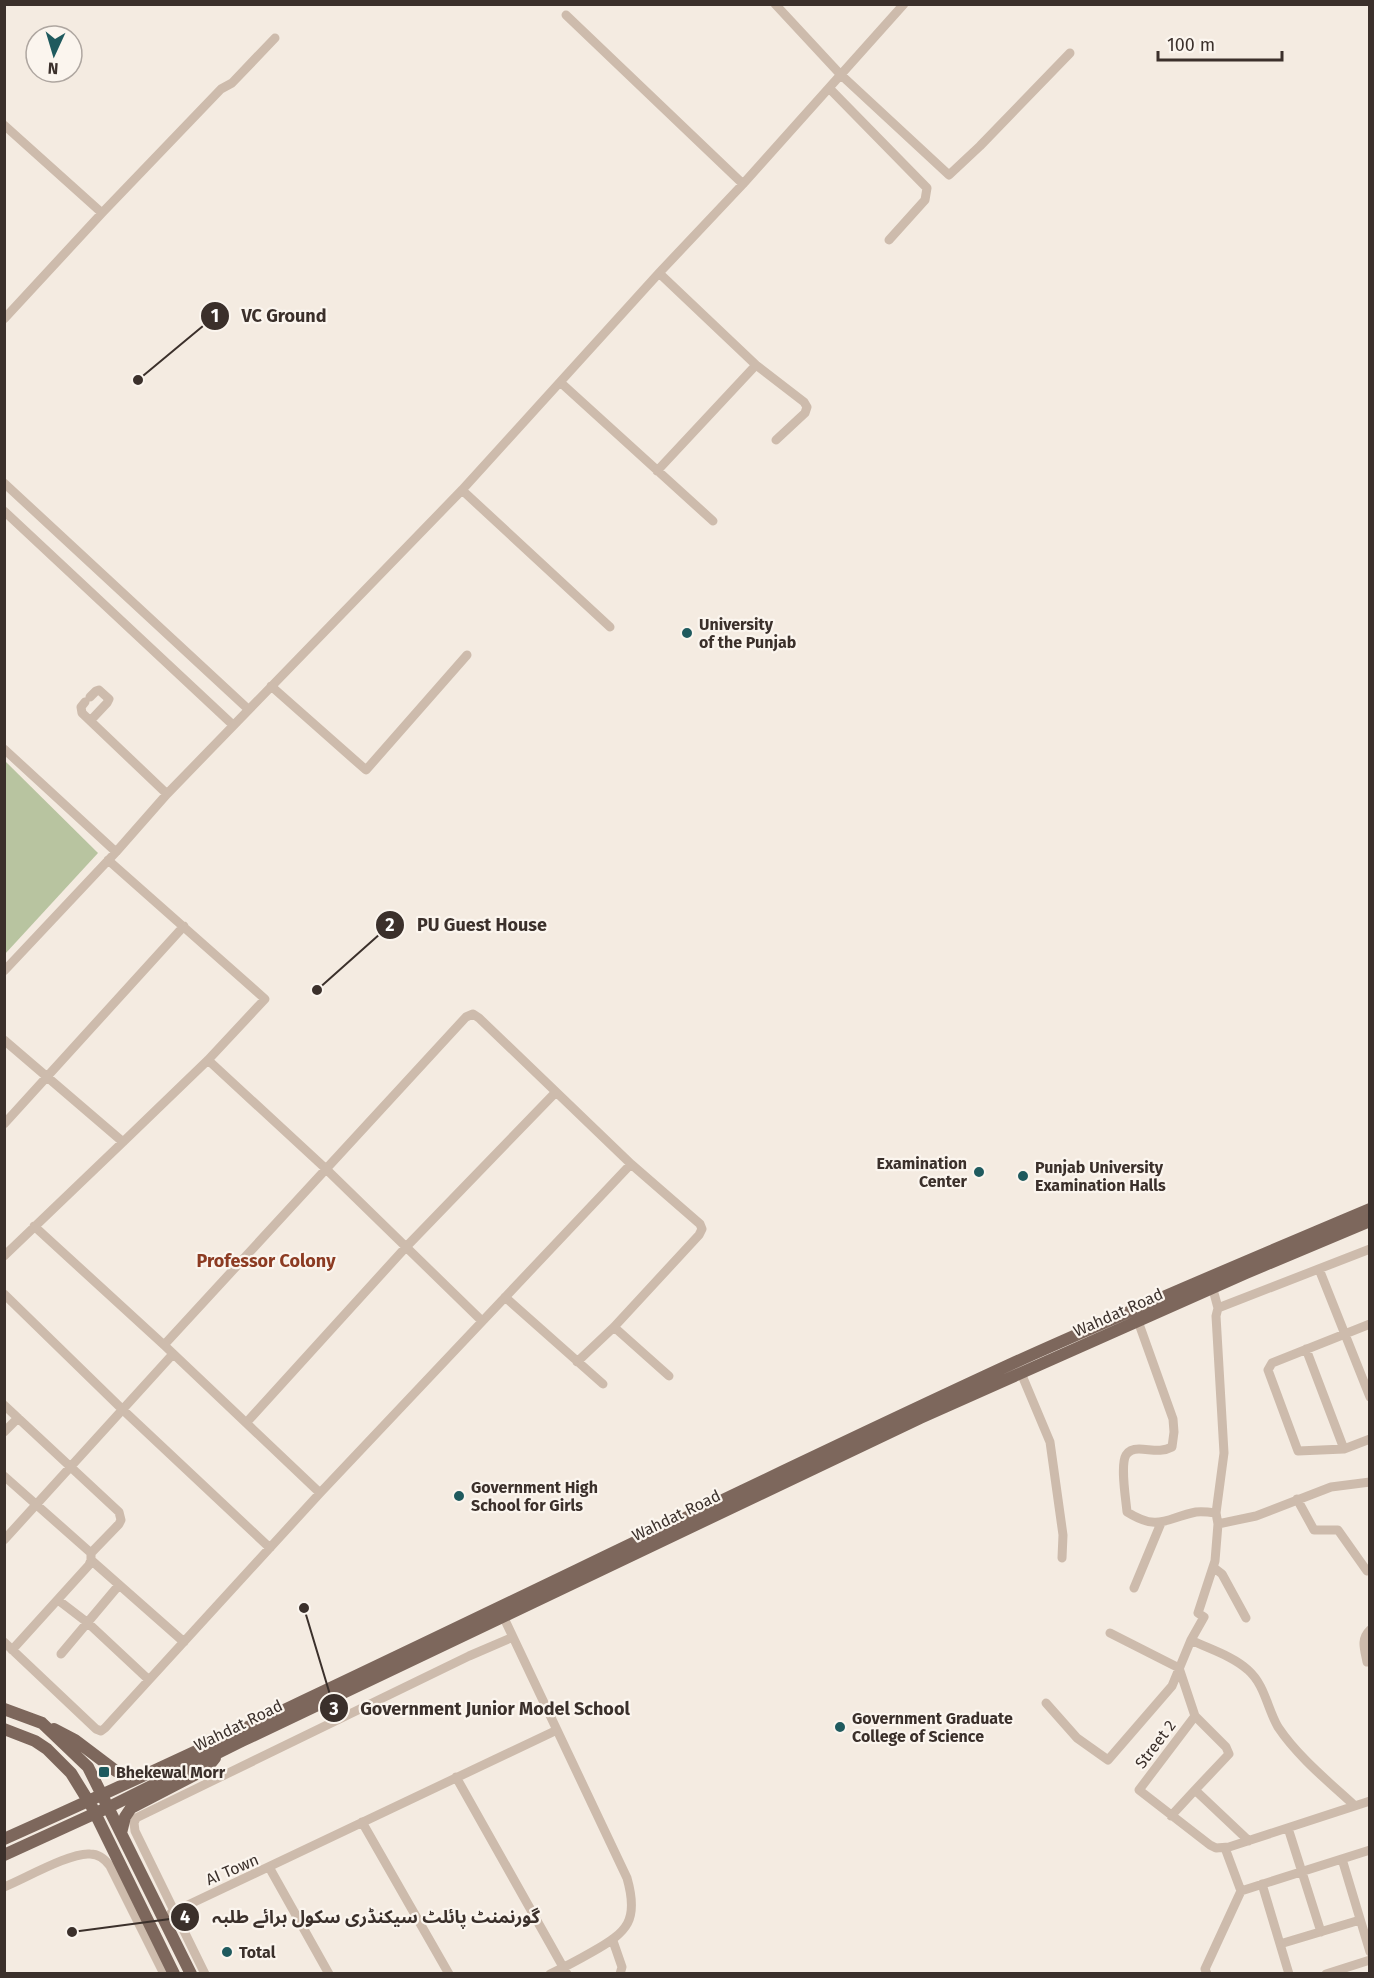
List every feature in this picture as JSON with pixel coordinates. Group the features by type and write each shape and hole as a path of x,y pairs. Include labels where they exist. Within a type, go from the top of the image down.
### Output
{"main road":[{"name":"Wahdat Road","path":"4,1839 504,1616 794,1477 1138,1321 1211,1282 1370,1209"},
{"name":"Wahdat Road","path":"5,1855 109,1807 382,1669 1011,1365 1211,1282 1370,1221"},
{"path":"4,1709 42,1723 75,1740 116,1771 142,1776"},
{"path":"42,1723 88,1767 121,1833 169,1914 191,1974"},
{"path":"4,1729 47,1749 71,1773 95,1813 127,1890 174,1974"},
{"path":"121,1833 125,1817 131,1808 206,1769 219,1752"}],"street":[{"path":"775,4 840,75 949,175 1070,53"},
{"path":"4,971 116,852 166,794 462,490 743,184 904,4"},
{"path":"566,15 743,184"},
{"path":"4,319 221,89 232,83 275,38"},
{"path":"829,88 927,188 925,200 889,240"},
{"path":"4,125 102,213"},
{"path":"659,273 756,365 804,402 807,407 805,412 776,440"},
{"path":"657,471 756,365"},
{"path":"560,382 713,520"},
{"path":"4,483 248,709"},
{"path":"462,490 610,627"},
{"path":"4,510 233,726"},
{"path":"271,686 366,770 467,655"},
{"path":"91,720 109,699 99,690 81,707 81,711 166,794"},
{"path":"4,749 116,852"},
{"path":"4,1256 208,1060 266,999 108,860"},
{"path":"4,1124 184,926"},
{"path":"164,1345 466,1017 473,1014 555,1093 700,1224 702,1229 614,1327 577,1362"},
{"path":"4,1040 123,1142"},
{"path":"208,1060 326,1168 482,1322"},
{"path":"246,1423 406,1247 555,1093"},
{"path":"4,1642 96,1729 101,1731 320,1493 632,1164"},
{"path":"34,1226 320,1493"},
{"path":"1218,1308 1370,1249"},
{"path":"1319,1269 1370,1397"},
{"path":"1046,1703 1077,1738 1108,1760 1172,1686 1191,1640 1204,1617 1198,1613 1213,1567 1218,1524 1216,1513 1224,1453 1216,1316 1218,1308 1211,1282"},
{"path":"4,1294 270,1548"},
{"path":"505,1297 603,1384"},
{"path":"1138,1321 1170,1410 1174,1432 1172,1447 1168,1450 1137,1449 1126,1455 1124,1465 1127,1512 1137,1518 1161,1523 1198,1511 1216,1513"},
{"path":"1370,1324 1272,1363 1269,1370 1298,1451 1344,1449 1370,1439"},
{"path":"614,1327 669,1376"},
{"path":"1306,1349 1344,1449"},
{"path":"4,1540 173,1354"},
{"path":"1021,1373 1050,1442 1063,1535 1062,1558"},
{"path":"4,1405 121,1516 119,1524 91,1557 89,1565 12,1650"},
{"path":"4,1432 18,1418"},
{"path":"4,1476 119,1585 184,1642"},
{"path":"1218,1524 1256,1516 1331,1487 1370,1482"},
{"path":"1297,1499 1314,1530 1338,1530 1367,1571"},
{"path":"1134,1588 1161,1523"},
{"path":"1213,1567 1222,1574 1246,1618"},
{"path":"61,1654 119,1585"},
{"path":"58,1600 88,1623 149,1680"},
{"path":"504,1616 627,1878 632,1895 631,1915 623,1931 613,1941 566,1971 550,1974"},
{"path":"1367,1662 1363,1641 1370,1630"},
{"path":"1110,1633 1179,1668 1195,1716 1226,1747 1229,1754 1171,1816 1210,1845 1225,1848 1370,1802"},
{"path":"205,1974 169,1914 135,1831 136,1818 469,1656 513,1637"},
{"path":"1191,1640 1248,1669 1263,1690 1278,1727 1302,1755 1356,1806"},
{"name":"Street 2","path":"1171,1816 1139,1790 1195,1716"},
{"path":"269,1867 557,1730"},
{"path":"456,1777 566,1971"},
{"path":"1195,1790 1249,1841"},
{"path":"362,1822 449,1974"},
{"path":"1288,1828 1321,1932"},
{"path":"1207,1974 1205,1969 1241,1891 1225,1848"},
{"path":"1241,1891 1370,1850"},
{"path":"4,1887 74,1856 91,1854 106,1860 127,1890 164,1974"},
{"path":"1342,1859 1370,1952"},
{"name":"AI Town","path":"169,1914 269,1867 329,1974"},
{"path":"1262,1884 1289,1974"},
{"path":"1280,1944 1360,1920"},
{"path":"613,1941 622,1967 620,1974"},
{"path":"1326,1974 1370,1960"}],"green space":[{"path":"4,760 98,853 5,954 4,954"}],"place":[{"name":"VC Ground","path":"138,380"},
{"name":"University of the Punjab","path":"687,633"},
{"name":"PU Guest House","path":"317,990"},
{"name":"Examination Center","path":"979,1172"},
{"name":"Punjab University Examination Halls","path":"1023,1176"},
{"name":"Government High School for Girls","path":"459,1496"},
{"name":"Government Junior Model School","path":"304,1608"},
{"name":"Government Graduate College of Science","path":"840,1727"},
{"name":"Bhekewal Morr","path":"104,1772"},
{"name":"گورنمنٹ پائلٹ سیکنڈری سکول برائے طلبہ","path":"72,1932"},
{"name":"Total","path":"227,1952"}],"district":[{"name":"Professor Colony","path":"266,1261"}]}
